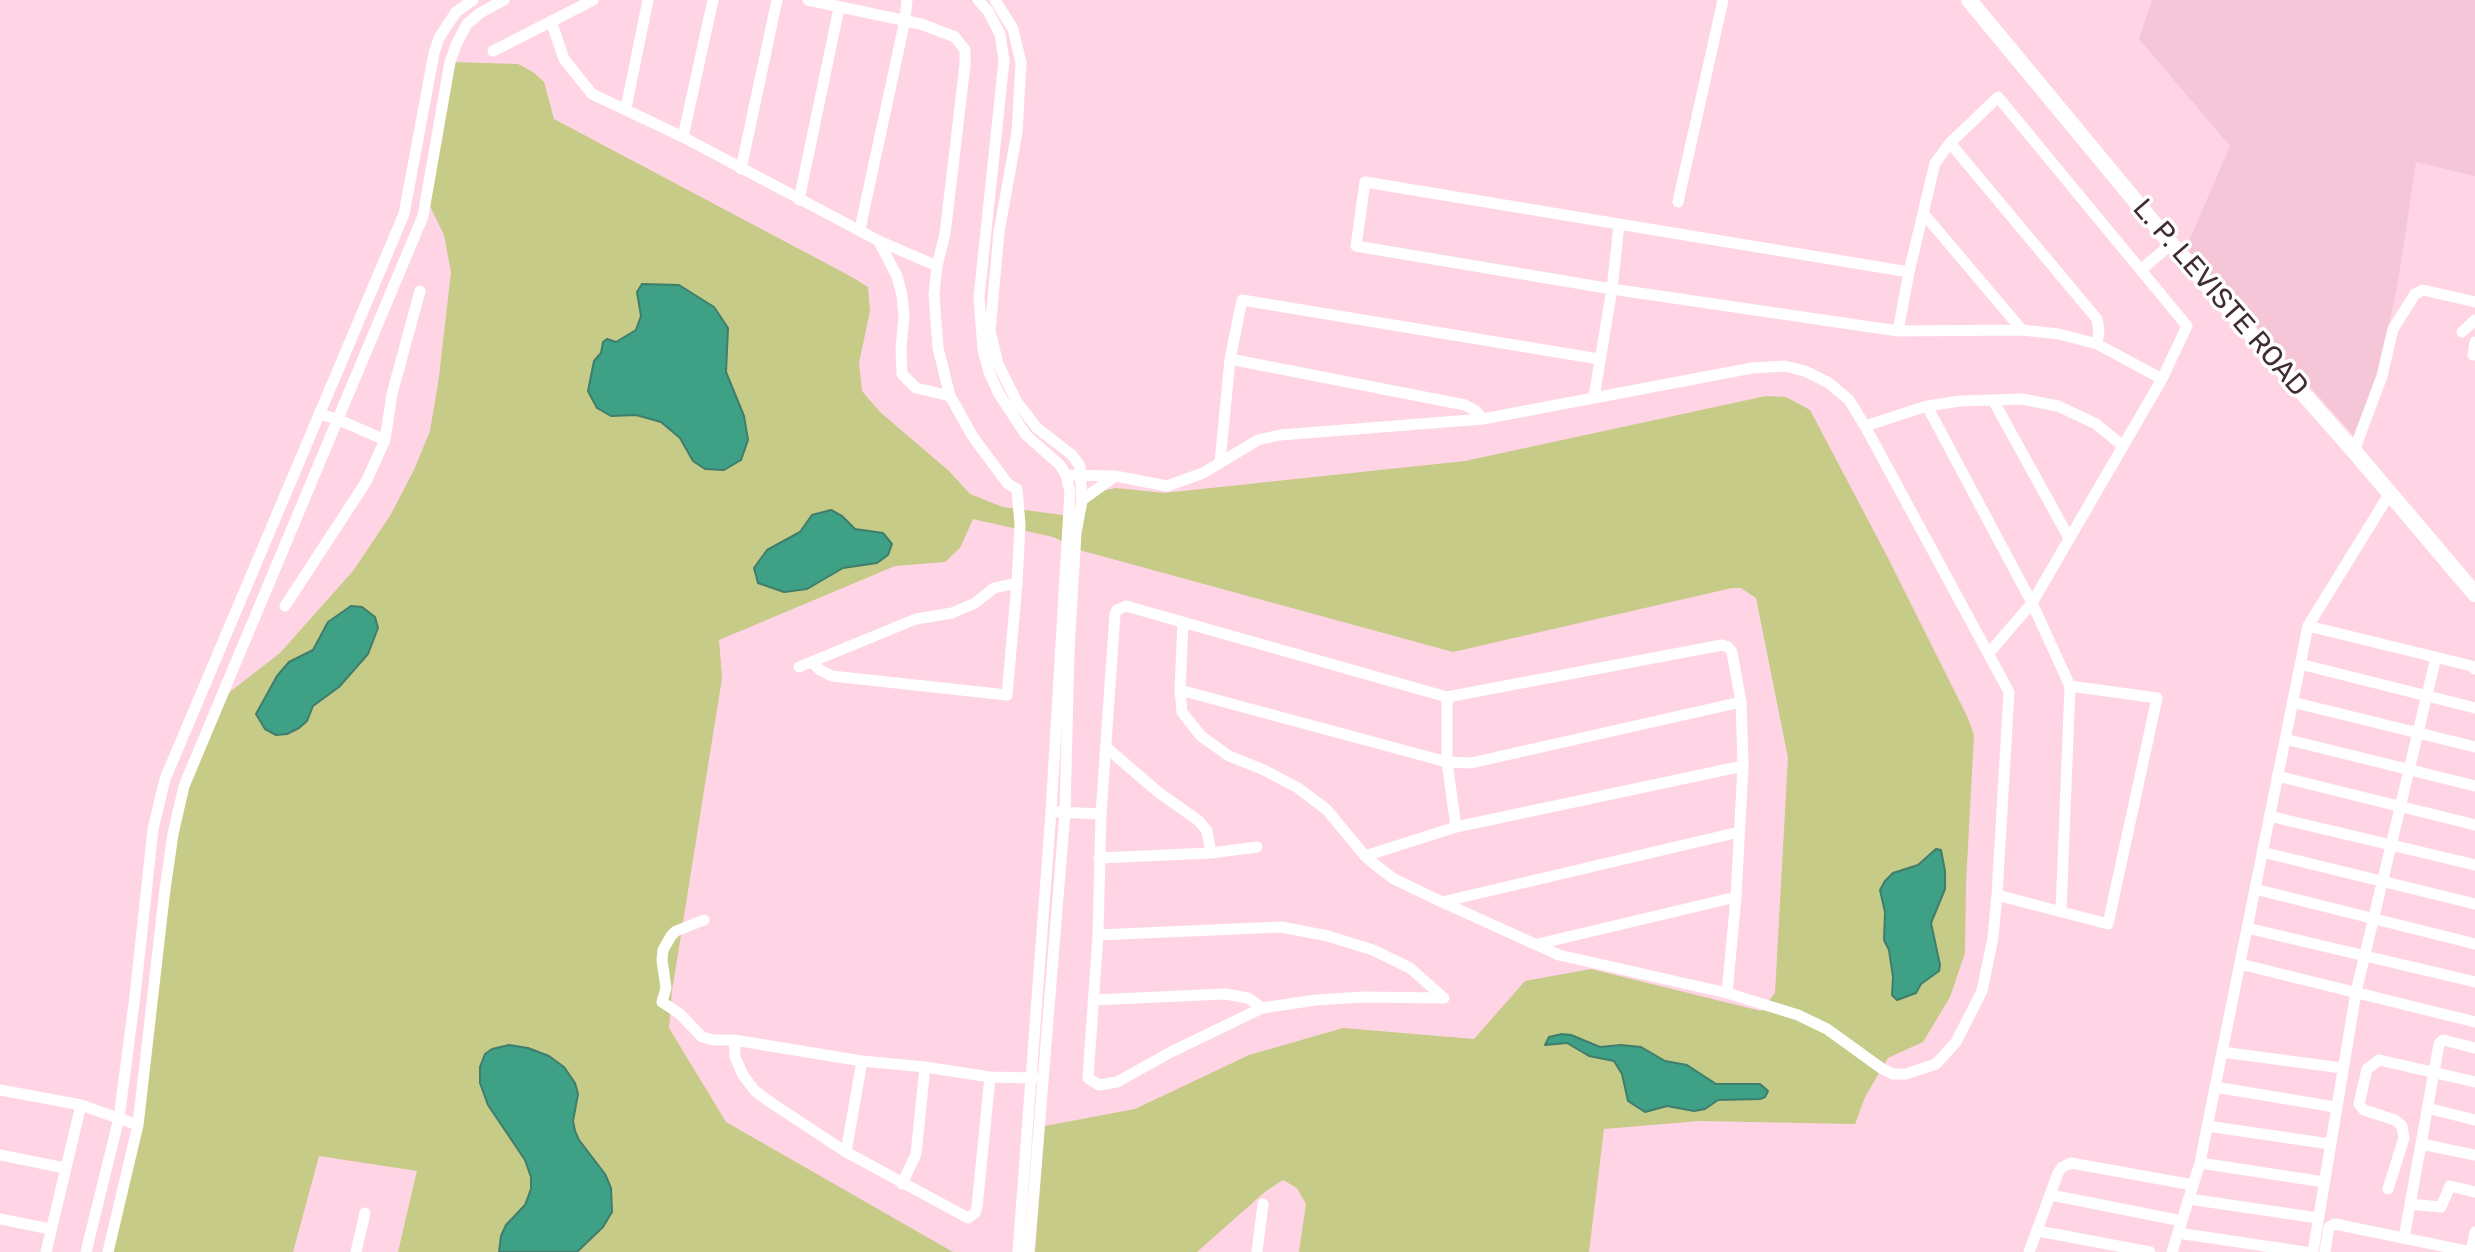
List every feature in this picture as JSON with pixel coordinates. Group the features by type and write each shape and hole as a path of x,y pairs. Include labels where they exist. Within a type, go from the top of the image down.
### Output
{"main road":[{"name":"L. P. LEVISTE ROAD","path":"1969,0 2171,244 2354,451 2475,594"}],"street":[{"path":"86,1252 119,1118 153,829 165,779 404,214 439,38 456,12 473,0"},
{"path":"108,1252 138,1125 165,889 184,786 423,216 450,62 456,45 467,24 504,0"},
{"path":"493,51 593,0"},
{"path":"626,108 648,0"},
{"path":"683,137 713,0"},
{"path":"741,169 777,0"},
{"path":"808,0 941,30 955,37 965,50 945,234 934,294 938,348 950,396 973,437 1008,484 1017,489 1020,525 1007,695 832,676 812,662"},
{"path":"860,229 907,0"},
{"path":"978,0 988,11 1000,34 1004,61 979,297 983,350 999,394 1012,416 1026,435 1046,451 1066,475 1070,492 1051,812 1018,1252"},
{"path":"995,0 1013,29 1021,63 1017,132 999,232 990,331 998,364 1017,402 1037,428 1072,455 1082,474 1069,650 1065,812 1029,1252"},
{"path":"1678,202 1723,0"},
{"path":"799,200 839,8"},
{"path":"551,21 564,59 592,94 683,137 879,241 937,266"},
{"path":"1898,331 1935,163 1950,143 1998,97 2187,326 2162,379 2032,603 1989,653"},
{"path":"1950,143 2097,319 2097,344"},
{"path":"1909,272 1365,182 1356,246 1612,289 1898,331 2022,330 2059,334 2097,344 2162,379"},
{"path":"1923,213 2022,330"},
{"path":"1594,397 1619,225"},
{"path":"879,241 897,276 902,295 902,374 916,388 950,396"},
{"path":"2141,270 2171,244"},
{"path":"2354,451 2382,376 2393,329 2415,294 2426,290 2475,302"},
{"path":"285,606 366,482 385,440 392,394 420,291"},
{"path":"1220,463 1230,359 1242,300 1599,359"},
{"path":"2462,332 2475,320"},
{"path":"1230,359 1465,405 1483,419"},
{"path":"1066,475 1115,476 1167,486 1203,473 1258,440 1280,435 1483,419 1752,368 1784,366 1805,371 1829,383 1849,400 1865,426 2009,692 1997,895 1993,938 1982,991 1956,1042 1936,1064 1906,1074 1893,1074 1827,1029 1798,1015 1727,993 1559,955 1442,902 1394,879 1365,856 1327,810 1298,788 1229,756 1201,736 1182,712 1183,622"},
{"path":"1865,426 1927,406 1960,401 2022,399 2058,406 2096,424 2123,446"},
{"path":"1993,400 2069,538"},
{"path":"1927,406 2032,603 2070,686 2061,912"},
{"path":"319,414 385,440"},
{"path":"1082,500 1115,476"},
{"path":"2172,1252 2200,1163 2308,626 2390,493"},
{"path":"799,667 916,619 952,613 975,603 994,588 1017,583"},
{"path":"1098,935 1281,927 1328,936 1373,950 1410,968 1444,998 1363,997 1262,1008 1117,1082 1099,1085 1088,1078 1115,614 1126,606 1447,697 1722,645 1732,652 1741,702 1743,766 1727,993"},
{"path":"2308,626 2475,669"},
{"path":"2313,1252 2356,992 2436,657"},
{"path":"2300,664 2475,708"},
{"path":"1997,895 2108,924 2157,698 2070,686"},
{"path":"1180,690 1447,762 1471,763 1741,702"},
{"path":"1447,697 1447,762 1456,827"},
{"path":"2292,702 2475,747"},
{"path":"2285,739 2475,786"},
{"path":"1107,748 1158,792 1199,821 1207,831 1211,853"},
{"path":"1365,856 1456,827 1743,766"},
{"path":"2277,776 2475,825"},
{"path":"1051,812 1101,814"},
{"path":"2269,816 2475,865"},
{"path":"1442,902 1739,832"},
{"path":"1099,858 1211,853 1257,847"},
{"path":"2262,852 2475,904"},
{"path":"2255,889 2475,944"},
{"path":"1538,944 1736,897"},
{"path":"704,920 676,931 666,943 662,960 666,988 662,1002 680,1014 702,1037 990,1077 1044,1078"},
{"path":"2247,928 2475,982"},
{"path":"2240,964 2475,1022"},
{"path":"1093,1000 1225,994 1248,998 1262,1008"},
{"path":"734,1040 735,1057 755,1091 846,1152 968,1218 975,1213 990,1077"},
{"path":"2404,1238 2441,1041 2475,1048"},
{"path":"2222,1052 2342,1068"},
{"path":"2388,1189 2404,1138 2402,1126 2395,1120 2364,1110 2359,1104 2367,1069 2379,1060 2475,1082"},
{"path":"846,1152 862,1061"},
{"path":"902,1184 916,1154 925,1067"},
{"path":"2215,1087 2335,1107"},
{"path":"0,1090 81,1105 138,1125"},
{"path":"46,1252 81,1105"},
{"path":"2427,1108 2475,1120"},
{"path":"2207,1126 2330,1144"},
{"path":"2421,1144 2475,1155"},
{"path":"0,1155 65,1168"},
{"path":"2029,1252 2058,1173 2071,1163 2193,1185"},
{"path":"2200,1163 2324,1182"},
{"path":"2410,1204 2441,1207 2450,1186 2475,1192"},
{"path":"2051,1195 2180,1227 2305,1252"},
{"path":"2189,1199 2318,1218"},
{"path":"1257,1252 1263,1204"},
{"path":"356,1252 365,1213"},
{"path":"0,1219 50,1229"},
{"path":"2325,1252 2329,1227 2335,1224 2471,1252 2475,1232"},
{"path":"2038,1231 2150,1252"}],"shaded area":[{"path":"2152,0 2475,0 2475,176 2416,162 2398,282 2379,375 2356,438 2186,248 2230,146 2139,39"},
{"path":"452,62 518,64 533,72 544,82 554,119 868,287 870,311 859,363 862,391 880,412 949,471 970,494 1003,507 1084,518 1087,504 1096,492 1116,488 1164,493 1465,461 1766,396 1786,397 1810,410 1887,556 1974,735 1965,953 1950,997 1923,1042 1888,1058 1865,1097 1855,1124 1699,1121 1604,1129 1589,1252 1299,1252 1306,1204 1297,1188 1283,1180 1266,1191 1197,1252 1035,1252 1045,1126 1135,1109 1249,1055 1343,1028 1474,1039 1525,981 1591,969 1761,1011 1775,993 1788,758 1756,598 1741,588 1453,652 1083,551 1053,537 973,519 960,548 945,562 895,566 719,640 722,678 672,991 669,1028 726,1122 953,1252 398,1252 417,1171 319,1156 293,1252 111,1252 157,987 183,798 222,698 280,653 353,571 390,516 430,431 451,272 444,235 427,200"},
{"path":"642,284 679,285 714,307 728,328 726,372 744,416 748,440 741,460 724,470 705,469 693,461 680,438 661,422 636,415 611,416 597,408 588,391 594,361 601,353 603,342 607,339 616,342 636,330 641,316 637,292"},
{"path":"831,510 855,529 883,533 892,544 888,555 877,563 843,568 807,589 784,592 758,583 754,568 767,550 800,532 812,515"},
{"path":"351,606 362,607 375,617 378,628 368,654 339,687 313,706 307,721 299,728 276,735 265,729 256,714 277,676 289,662 313,650 328,622"},
{"path":"1936,849 1941,850 1945,871 1945,889 1931,923 1939,971 1921,984 1916,993 1897,1000 1892,995 1893,977 1889,950 1884,940 1885,912 1880,890 1893,873 1918,865"},
{"path":"1562,1034 1600,1047 1641,1047 1665,1061 1687,1065 1716,1084 1760,1084 1768,1091 1760,1099 1718,1100 1705,1109 1694,1111 1667,1106 1645,1112 1628,1101 1622,1074 1614,1061 1589,1056 1567,1043 1545,1045 1549,1037"},
{"path":"509,1045 549,1056 564,1067 575,1083 578,1094 573,1121 575,1131 605,1174 611,1188 612,1212 603,1227 577,1252 499,1252 506,1225 525,1205 531,1189 531,1177 525,1160 488,1105 480,1083 480,1067 485,1054"}]}
